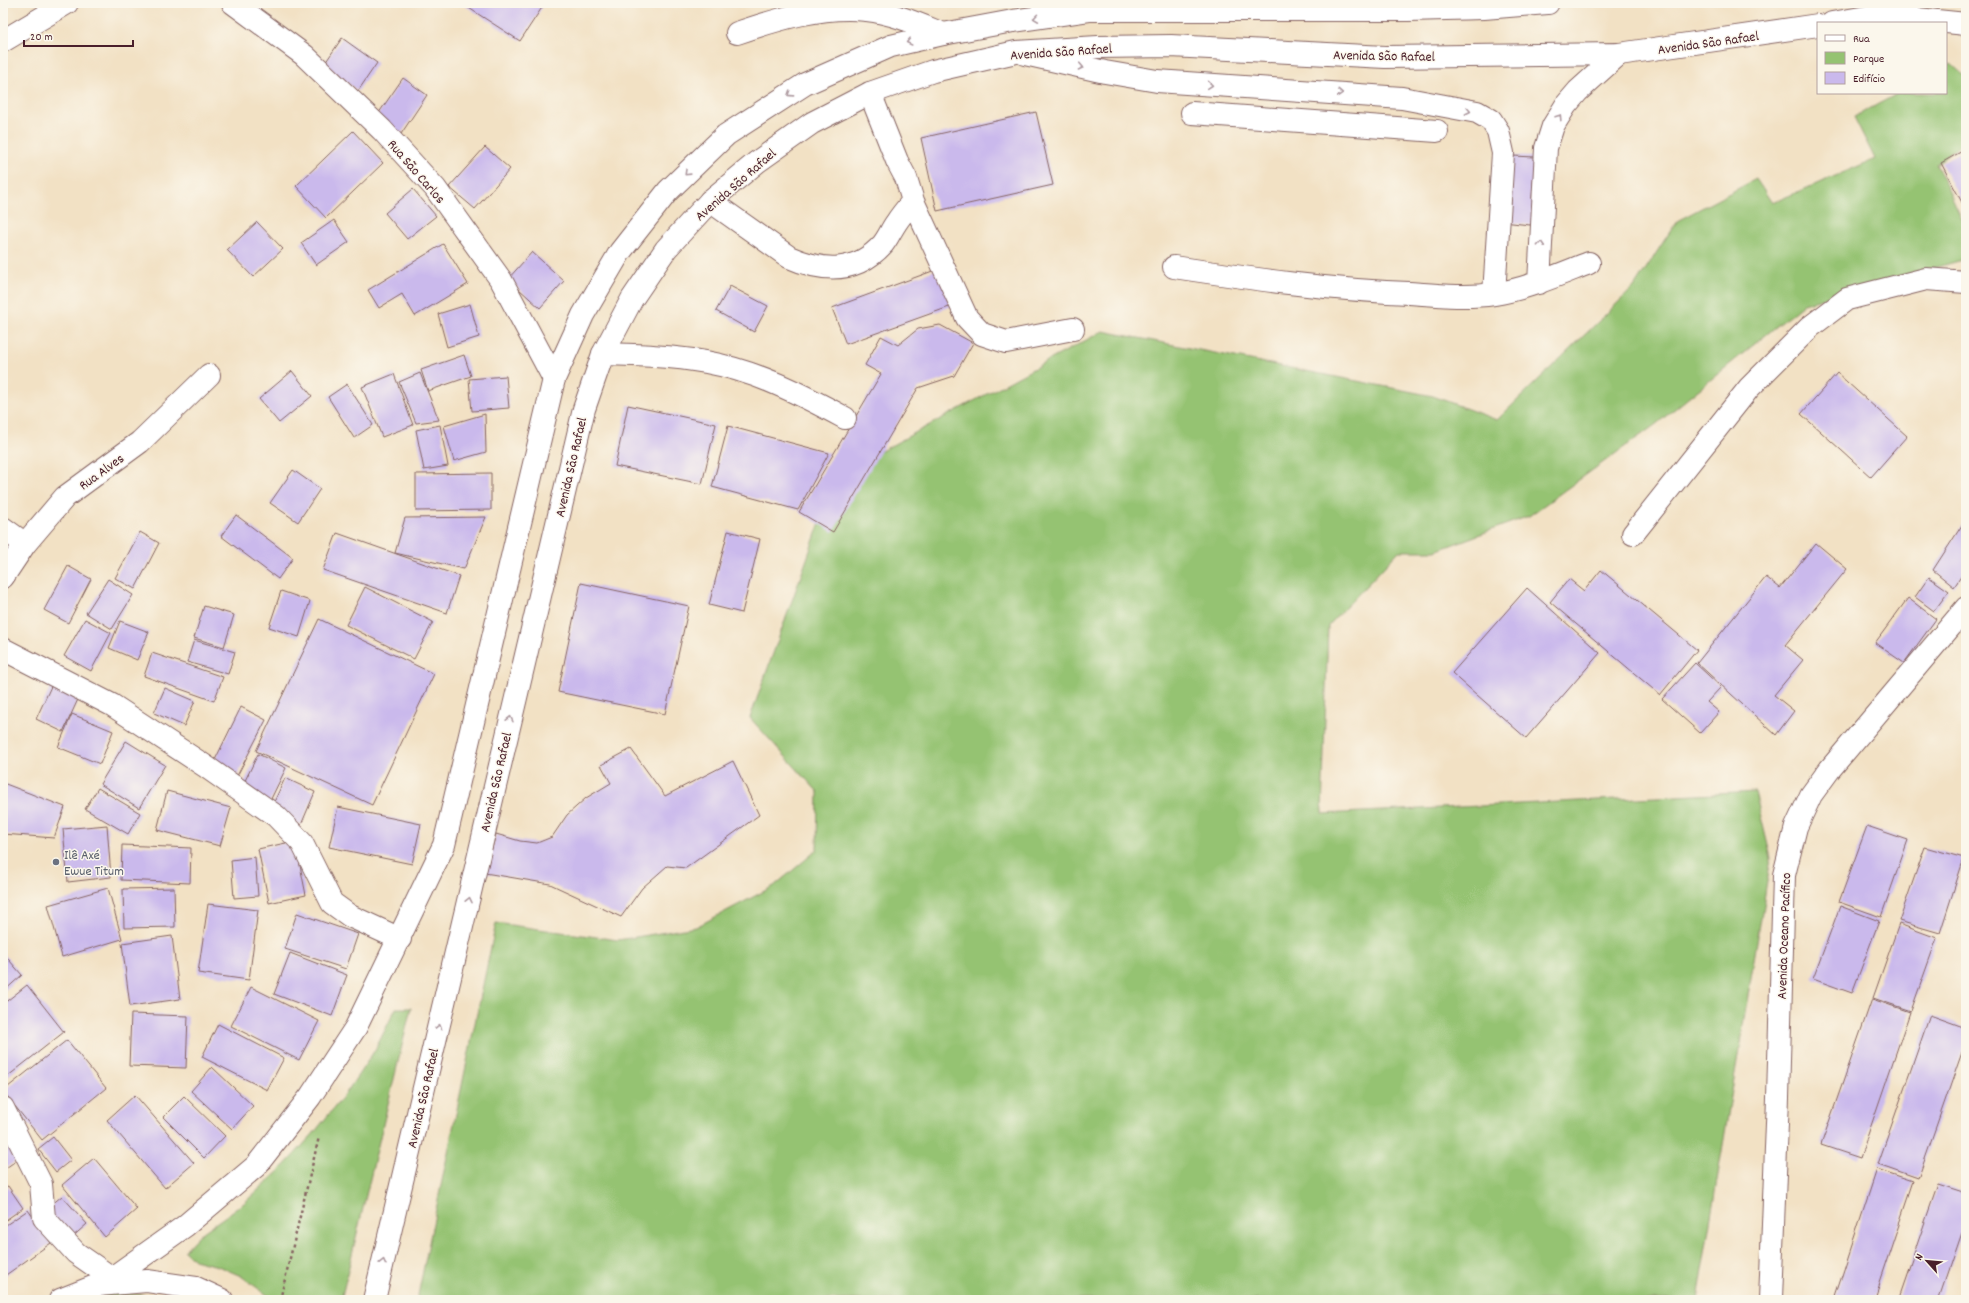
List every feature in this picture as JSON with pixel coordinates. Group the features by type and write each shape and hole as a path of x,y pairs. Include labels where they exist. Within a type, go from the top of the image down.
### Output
{"main road":[{"path":"3,41 67,3"},
{"name":"Rua São Carlos","path":"233,3 304,55 382,130 435,188 501,280 554,379"},
{"path":"60,1300 105,1282 185,1226 256,1166 310,1097 356,1027 400,940 444,845 554,379 583,315 620,252 668,191 726,135 805,84 891,46 943,34 1013,21 1089,10 1484,6 1548,3"},
{"path":"1838,22 1878,15 1907,3"},
{"path":"738,33 770,22 803,14 837,10 866,10 894,15 943,34"},
{"path":"1878,15 1946,22"},
{"path":"1947,22 1966,24"},
{"name":"Avenida São Rafael","path":"374,1300 580,425 603,354 632,299 666,249 710,201 757,162 812,122 870,93 933,71 1016,52 1098,47 1171,46 1385,57 1619,54 1817,25"},
{"path":"1016,52 1105,72 1157,80 1402,98 1476,112 1491,120 1498,131 1503,153 1494,294"},
{"path":"1539,282 1546,148 1553,126 1566,105 1578,91 1619,54"},
{"path":"870,93 897,162 906,178 913,201 967,318 982,334 1006,342 1073,329"},
{"path":"1192,113 1437,131"},
{"path":"710,201 789,257 819,268 835,269 851,265 869,256 883,244 896,223 913,201"},
{"path":"1174,267 1299,286 1376,292 1455,295 1494,294 1539,282 1589,263"},
{"path":"1633,534 1749,388 1810,327 1828,313 1847,299 1926,279 1966,282"},
{"path":"603,354 654,355 707,362 758,376 806,397 845,418"},
{"name":"Rua Alves","path":"3,577 25,544 65,497 140,442 209,374"},
{"path":"3,528 25,544"},
{"name":"Avenida Oceano Pacífico","path":"1770,1300 1778,1098 1784,875 1796,827 1811,795 1830,769 1966,608"},
{"path":"3,649 112,705 205,766 276,816 302,843 332,903 350,916 400,940"},
{"path":"3,1108 41,1184 44,1218 105,1282 147,1281 196,1288 222,1300"}],"path":[{"path":"280,1300 320,1131"}],"green space":[{"path":"1951,64 1966,77 1966,140 1936,164 1966,228 1966,259 1804,304 1655,425 1529,516 1435,551 1399,551 1328,626 1322,814 1755,792 1771,858 1697,1300 417,1300 496,923 618,940 696,927 774,886 817,850 818,792 750,718 837,475 1103,331 1433,396 1497,420 1634,287 1677,221 1756,179 1772,203 1875,159 1854,117 1897,94 1947,94 1947,66"},
{"path":"396,1008 411,1008 341,1300 274,1300 241,1276 218,1266 194,1260 184,1251 199,1235 244,1203 280,1170 313,1134 346,1093 375,1050"},
{"path":"109,1293 143,1295 165,1300 93,1300"}],"building":[{"path":"461,3 545,3 520,41"},
{"path":"342,38 377,63 358,91 323,66"},
{"path":"403,78 427,95 401,134 376,117"},
{"path":"1036,112 1053,185 937,211 921,138"},
{"path":"353,131 383,163 326,218 296,186"},
{"path":"485,147 510,169 475,209 449,187"},
{"path":"1966,149 1966,210 1941,163"},
{"path":"1513,156 1535,157 1532,198 1540,199 1539,226 1503,222"},
{"path":"413,189 436,216 407,239 385,213"},
{"path":"334,220 349,242 316,265 301,243"},
{"path":"257,222 283,249 253,277 227,250"},
{"path":"443,244 468,284 415,316 402,294 379,308 368,290"},
{"path":"532,252 564,281 540,308 508,279"},
{"path":"938,269 952,306 846,344 832,308"},
{"path":"730,286 768,306 754,332 716,311"},
{"path":"470,304 479,337 447,347 438,314"},
{"path":"940,325 973,343 954,376 918,388 833,532 799,512 881,374 865,365 881,336 898,345 918,329"},
{"path":"464,355 471,376 428,391 421,370"},
{"path":"292,371 312,396 279,423 259,399"},
{"path":"420,373 439,420 416,423 399,382"},
{"path":"1837,373 1907,436 1871,477 1801,414"},
{"path":"394,374 413,425 382,437 362,387"},
{"path":"506,376 509,408 472,411 469,379"},
{"path":"347,384 373,425 354,438 328,397"},
{"path":"628,405 716,424 702,484 615,466"},
{"path":"485,414 486,452 454,461 444,426"},
{"path":"440,425 448,466 424,470 416,430"},
{"path":"728,426 829,453 798,510 712,487"},
{"path":"293,470 320,489 298,522 270,503"},
{"path":"491,473 491,510 416,511 416,474"},
{"path":"236,515 293,558 278,579 221,536"},
{"path":"486,517 464,569 395,553 405,518"},
{"path":"1966,519 1966,569 1954,587 1933,570"},
{"path":"728,531 760,539 742,613 709,605"},
{"path":"140,532 159,543 135,589 115,578"},
{"path":"337,533 459,576 447,613 323,570"},
{"path":"1816,543 1847,569 1785,645 1803,660 1774,695 1794,711 1776,735 1697,663 1766,577 1780,588"},
{"path":"68,566 91,579 68,623 44,610"},
{"path":"1601,570 1697,650 1660,695 1550,602 1569,579 1584,591"},
{"path":"1929,577 1949,591 1934,611 1915,597"},
{"path":"108,579 133,595 112,629 86,613"},
{"path":"581,583 689,606 665,714 558,692"},
{"path":"365,587 433,622 414,659 346,625"},
{"path":"1527,588 1600,653 1526,738 1452,673"},
{"path":"281,591 310,601 299,637 269,627"},
{"path":"1908,598 1936,619 1904,663 1875,643"},
{"path":"204,606 234,615 224,647 194,638"},
{"path":"85,619 111,633 91,671 64,656"},
{"path":"319,619 434,674 372,805 256,751"},
{"path":"120,621 149,632 137,660 109,648"},
{"path":"194,640 235,652 228,674 187,662"},
{"path":"152,653 223,677 214,701 144,676"},
{"path":"1695,663 1721,687 1707,702 1719,712 1700,733 1662,699"},
{"path":"53,682 80,695 63,732 36,719"},
{"path":"165,688 195,701 184,726 154,713"},
{"path":"241,707 266,720 237,776 213,764"},
{"path":"72,714 113,731 100,764 58,747"},
{"path":"126,741 165,765 139,808 100,784"},
{"path":"631,749 665,796 733,761 759,815 686,868 667,866 642,888 621,917 550,884 485,873 496,834 520,841 537,843 552,837 567,815 586,798 611,783 601,765"},
{"path":"258,754 286,768 269,803 241,789"},
{"path":"285,778 315,792 301,825 270,811"},
{"path":"3,783 65,807 54,838 3,834"},
{"path":"98,788 140,813 128,834 85,809"},
{"path":"167,791 231,808 220,846 157,830"},
{"path":"338,807 421,824 412,864 329,847"},
{"path":"107,825 111,877 68,882 63,829"},
{"path":"1867,826 1908,840 1881,917 1839,902"},
{"path":"295,841 306,895 269,903 258,849"},
{"path":"122,845 191,848 190,883 121,880"},
{"path":"1925,847 1964,858 1940,933 1899,921"},
{"path":"255,857 258,896 234,898 231,860"},
{"path":"108,888 122,939 62,957 48,905"},
{"path":"174,888 175,927 124,928 123,889"},
{"path":"208,904 258,910 249,980 198,973"},
{"path":"1840,906 1879,921 1852,993 1813,979"},
{"path":"297,913 358,934 346,969 285,949"},
{"path":"1899,924 1937,938 1911,1011 1873,998"},
{"path":"172,936 180,999 130,1006 122,943"},
{"path":"3,953 22,975 3,992"},
{"path":"290,953 347,975 332,1016 274,994"},
{"path":"27,985 64,1032 3,1080 3,1004"},
{"path":"251,987 319,1021 299,1060 231,1026"},
{"path":"1872,999 1910,1012 1860,1158 1821,1145"},
{"path":"131,1014 188,1016 186,1068 129,1066"},
{"path":"1930,1015 1966,1028 1966,1041 1918,1178 1878,1164"},
{"path":"218,1024 284,1058 267,1090 202,1057"},
{"path":"67,1040 106,1088 42,1140 3,1091"},
{"path":"212,1067 253,1106 232,1129 191,1091"},
{"path":"135,1095 194,1163 165,1188 107,1120"},
{"path":"184,1096 225,1136 204,1158 163,1117"},
{"path":"3,1134 20,1158 3,1170"},
{"path":"53,1137 71,1160 56,1172 38,1149"},
{"path":"94,1158 137,1209 105,1237 62,1185"},
{"path":"1877,1169 1913,1181 1873,1300 1834,1300"},
{"path":"1938,1184 1966,1193 1966,1221 1939,1300 1898,1300"},
{"path":"8,1186 23,1208 3,1222 3,1189"},
{"path":"62,1196 87,1224 70,1239 45,1210"},
{"path":"28,1210 51,1243 3,1277 3,1227"}],"place":[{"name":"Ilê Axé Ewue Titum","path":"56,862"}]}
